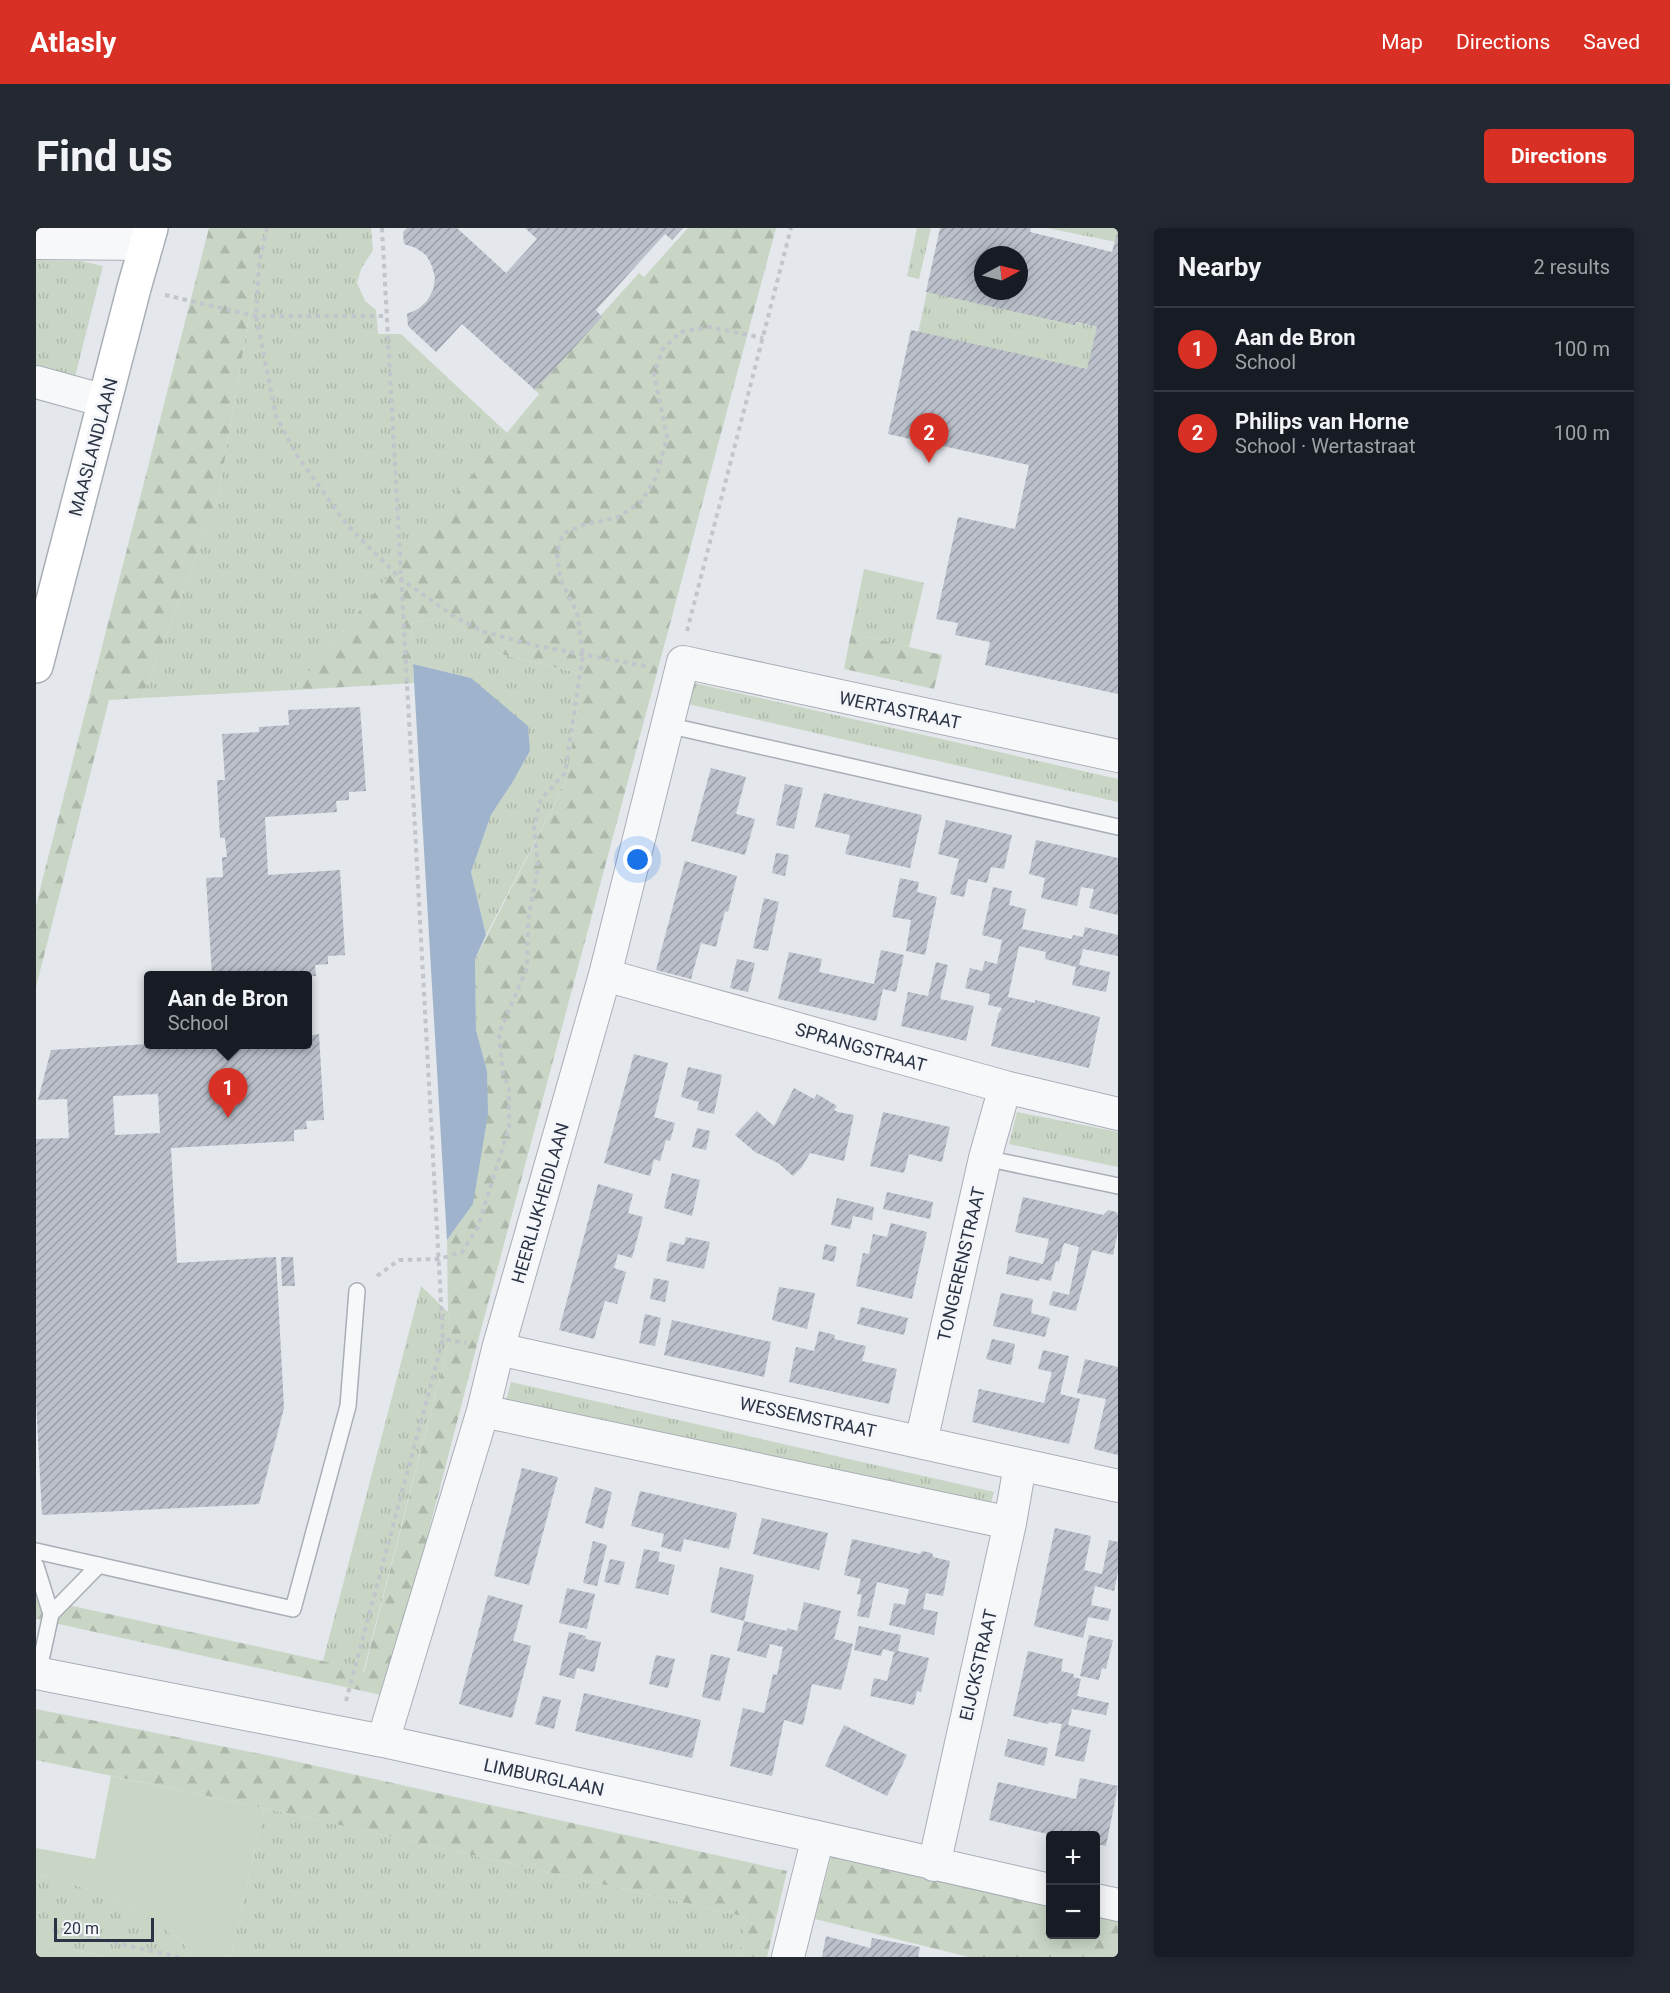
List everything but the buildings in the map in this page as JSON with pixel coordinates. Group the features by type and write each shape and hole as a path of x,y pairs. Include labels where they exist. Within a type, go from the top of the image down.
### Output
{"street":[{"path":"36,243 149,236"},
{"name":"MAASLANDLAAN","path":"36,666 149,236"},
{"path":"36,382 105,401"},
{"name":"HEERLIJKHEIDLAAN","path":"383,1741 483,1411 498,1349 605,975 682,667"},
{"name":"WERTASTRAAT","path":"682,667 1118,756"},
{"name":"SPRANGSTRAAT","path":"605,975 1005,1087 1118,1114"},
{"name":"TONGERENSTRAAT","path":"921,1442 985,1158 1005,1087"},
{"name":"WESSEMSTRAAT","path":"498,1349 1118,1486"},
{"path":"483,1411 1010,1523"},
{"name":"EIJCKSTRAAT","path":"934,1865 1010,1523 1020,1465"},
{"name":"LIMBURGLAAN","path":"37,1673 383,1741 1046,1889"},
{"path":"788,1957 818,1837"},
{"path":"1100,1901 1118,1905"}],"lane":[{"path":"666,725 1118,827"},
{"path":"985,1158 1118,1186"},
{"path":"36,1551 293,1609 348,1406 357,1291"},
{"path":"51,1614 99,1565"},
{"path":"36,1566 51,1614 37,1673"}],"path":[{"path":"267,228 259,263 256,316 276,416 296,454 347,525 401,579 455,616 484,632 583,655 682,667 686,637 791,228"},
{"path":"338,1733 443,1339 382,228"},
{"path":"134,288 256,316 387,316"},
{"path":"357,1291 399,1260 439,1259 462,1252 478,1227 509,1127 509,1087 503,1074 499,1033 527,968 528,921 538,867 534,827 541,799 565,773 583,655 577,612 560,579 557,554 563,534 583,525 618,517 642,501 657,475 667,437 654,375 662,350 680,332 710,327 763,338"},
{"path":"443,1339 498,1349"},
{"path":"52,1929 179,1957"}],"green space":[{"path":"209,228 264,228 218,499 142,698 109,700 36,987 36,905"},
{"path":"264,228 371,228 373,250 361,269 357,283 365,301 376,310 378,334 401,334 507,433 294,690 142,698 218,499"},
{"path":"688,228 776,228 479,1337 386,1696 36,1619 36,1598 364,1672 452,1330 448,1312 447,1240 473,1204 487,1071 476,1030 475,959 567,780 582,674 497,653 447,618 411,623 414,683 294,690 539,394 534,389 639,273 644,277"},
{"path":"917,228 931,228 919,279 907,276"},
{"path":"1047,228 1118,228 1116,242"},
{"path":"36,260 81,261 103,266 75,377 36,367"},
{"path":"927,292 1097,327 1088,369 918,333"},
{"path":"864,569 924,583 909,647 851,633"},
{"path":"447,618 497,653 582,674 567,780 486,935 471,872 491,815 530,751 471,678 413,664 411,623"},
{"path":"851,633 942,655 934,689 844,669"},
{"path":"694,683 1118,779 1118,802 688,704"},
{"path":"1017,1112 1118,1132 1118,1167 1009,1144"},
{"path":"421,1286 448,1312 452,1330 363,1673 323,1661"},
{"path":"511,1382 994,1492 986,1521 503,1411"},
{"path":"36,1709 276,1757 787,1871 767,1957 738,1957 747,1917 264,1808 36,1760"},
{"path":"111,1776 264,1808 231,1957 191,1957 182,1941 146,1916 114,1899 36,1873 36,1848 95,1859"},
{"path":"264,1808 747,1917 738,1957 231,1957"},
{"path":"831,1857 1046,1896 1046,1939 1100,1939 1100,1906 1118,1909 1118,1957 969,1957 815,1919"},
{"path":"36,1873 114,1899 146,1916 182,1941 191,1957 105,1957 36,1941"},
{"path":"36,1941 105,1957 36,1957"}],"water":[{"path":"413,664 471,678 528,726 530,751 491,815 471,872 486,935 475,959 476,1030 487,1071 488,1114 473,1204 447,1240"}],"place":[{"name":"Philips van Horne","path":"929,463"},
{"name":"Aan de Bron","path":"228,1118"}]}
